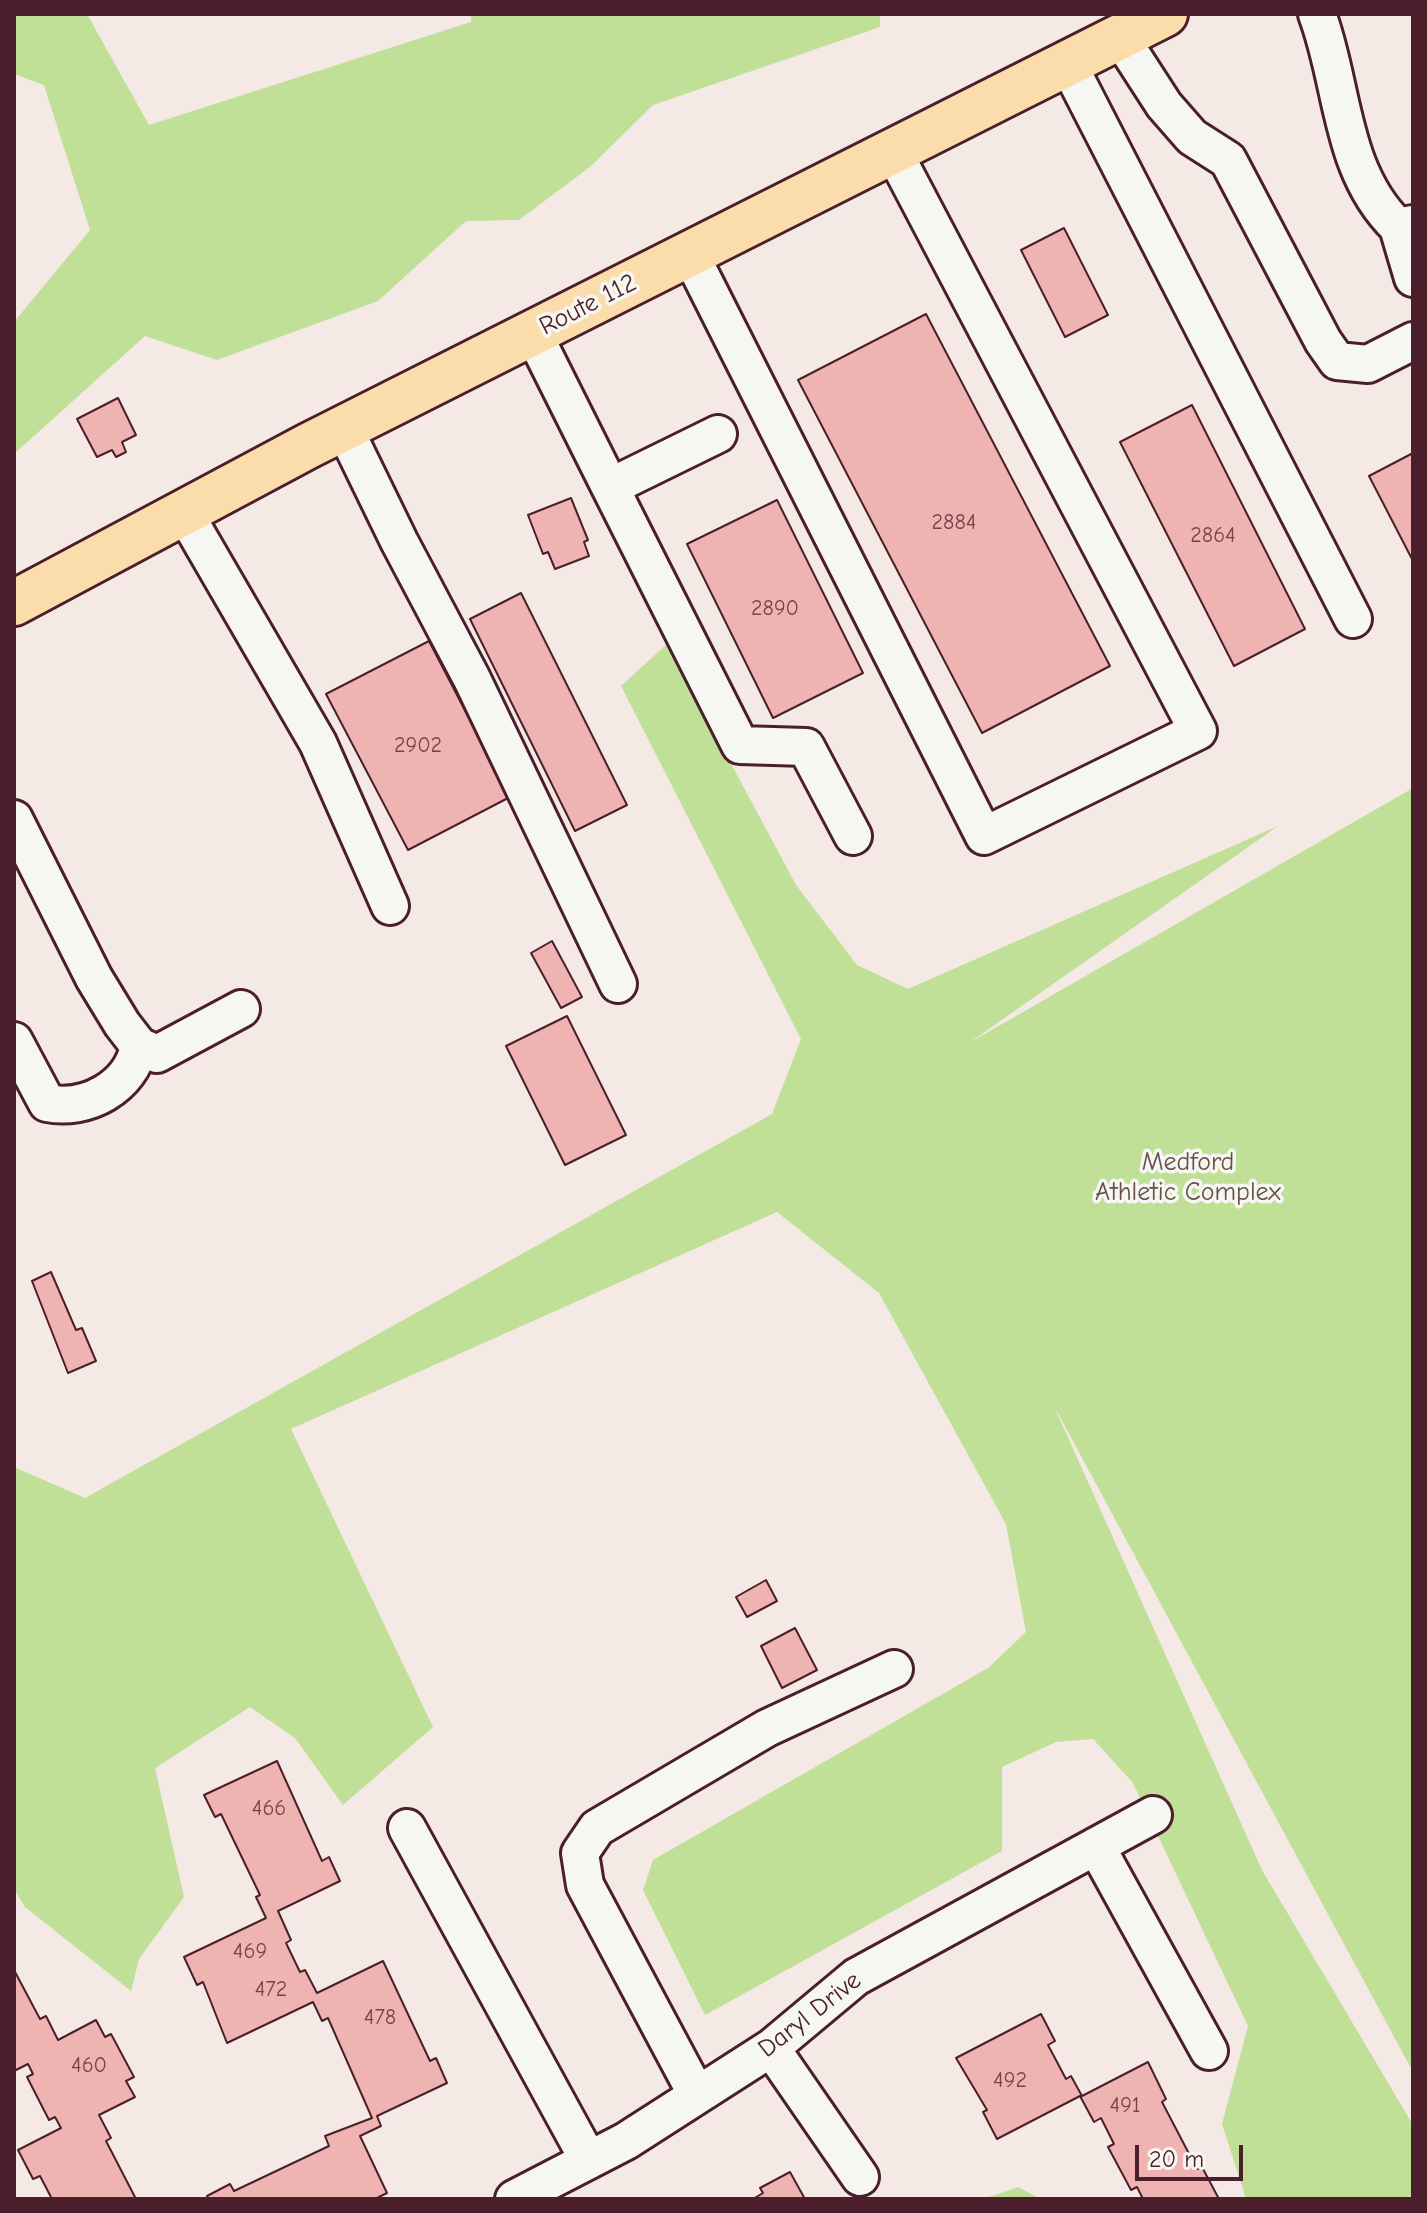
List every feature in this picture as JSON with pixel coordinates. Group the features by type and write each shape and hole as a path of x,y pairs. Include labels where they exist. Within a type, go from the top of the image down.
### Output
{"main road":[{"name":"Route 112","path":"14,603 344,428 1165,14"}],"street":[{"path":"1317,14 1345,136 1381,210 1405,226 1413,278"},
{"path":"1120,37 1164,105 1192,137 1228,160 1323,341 1337,361 1368,364 1413,341"},
{"path":"1068,64 1353,619"},
{"path":"690,254 984,836 1198,731 893,151"},
{"path":"533,333 740,745 806,747 853,836"},
{"path":"344,428 472,679 618,984"},
{"path":"610,487 718,434"},
{"path":"184,512 318,743 390,906"},
{"path":"14,819 94,978 139,1046 157,1054 241,1009"},
{"path":"14,1041 47,1103 69,1108 107,1092 135,1066 139,1046"},
{"path":"697,2095 585,1885 580,1853 597,1828 754,1736 894,1669"},
{"name":"Daryl Drive","path":"514,2199 626,2141 771,2048 856,1977 1153,1815"},
{"path":"407,1828 588,2159"},
{"path":"1096,1846 1209,2051"},
{"path":"771,2048 860,2177"}],"green space":[{"path":"14,14 87,14 149,125 471,22 471,14 880,14 880,27 653,105 590,167 519,220 466,221 378,301 217,360 145,336 14,454 14,322 90,230 44,85 14,74"},
{"name":"Medford Athletic Complex","path":"667,644 796,885 857,965 908,989 1278,826 969,1043 1413,788 1413,2072 1053,1404 1262,1870 1413,2125 1413,2199 1246,2199 1222,2124 1248,2026 1133,1783 1093,1739 1056,1742 1002,1767 1002,1851 705,2015 643,1890 653,1860 988,1668 1026,1632 1006,1524 879,1293 777,1212 291,1429 433,1727 343,1805 295,1738 250,1707 155,1768 184,1897 139,1959 131,1991 25,1907 14,1889 14,1467 85,1498 772,1114 801,1039 621,686"},
{"path":"1018,2187 1041,2199 989,2199 989,2197"}],"building":[{"path":"1064,228 1108,315 1065,337 1021,250"},
{"path":"926,314 1110,666 982,733 798,380"},
{"path":"118,398 136,435 122,442 126,452 116,457 112,450 97,457 77,419"},
{"path":"1192,405 1305,629 1234,666 1120,442"},
{"path":"1413,453 1413,561 1369,476"},
{"path":"571,498 588,540 584,542 589,556 555,569 548,552 543,554 528,515"},
{"path":"777,500 863,673 773,718 687,544"},
{"path":"521,593 627,805 575,831 470,619"},
{"path":"429,641 510,797 408,850 326,694"},
{"path":"552,941 582,997 561,1008 531,953"},
{"path":"567,1016 626,1135 565,1165 506,1046"},
{"path":"51,1272 76,1330 82,1328 96,1361 68,1373 32,1281"},
{"path":"766,1580 777,1601 747,1617 736,1597"},
{"path":"795,1628 817,1670 782,1688 761,1646"},
{"path":"277,1761 322,1861 329,1857 340,1881 278,1911 291,1940 286,1943 300,1972 305,1970 317,1993 383,1961 430,2061 436,2058 447,2083 377,2116 381,2126 360,2136 387,2193 375,2199 208,2199 207,2196 230,2184 234,2191 329,2146 325,2136 372,2118 328,2018 322,2021 313,2002 227,2043 203,1982 197,1985 184,1957 266,1918 256,1897 260,1895 221,1814 215,1817 204,1795"},
{"path":"14,1970 40,2019 46,2016 58,2040 96,2020 105,2037 111,2034 134,2077 126,2081 135,2097 99,2115 111,2138 106,2141 136,2199 52,2199 40,2176 33,2179 18,2150 61,2128 55,2117 49,2120 27,2077 33,2074 28,2064 14,2071"},
{"path":"1041,2014 1055,2041 1048,2045 1066,2079 1071,2076 1082,2096 1148,2062 1166,2099 1162,2102 1197,2169 1202,2167 1219,2199 1143,2199 1137,2187 1131,2190 1108,2147 1114,2144 1101,2118 1094,2122 1080,2096 997,2139 983,2112 987,2110 956,2058"},
{"path":"790,2172 805,2199 753,2199 763,2193 760,2188"}]}
